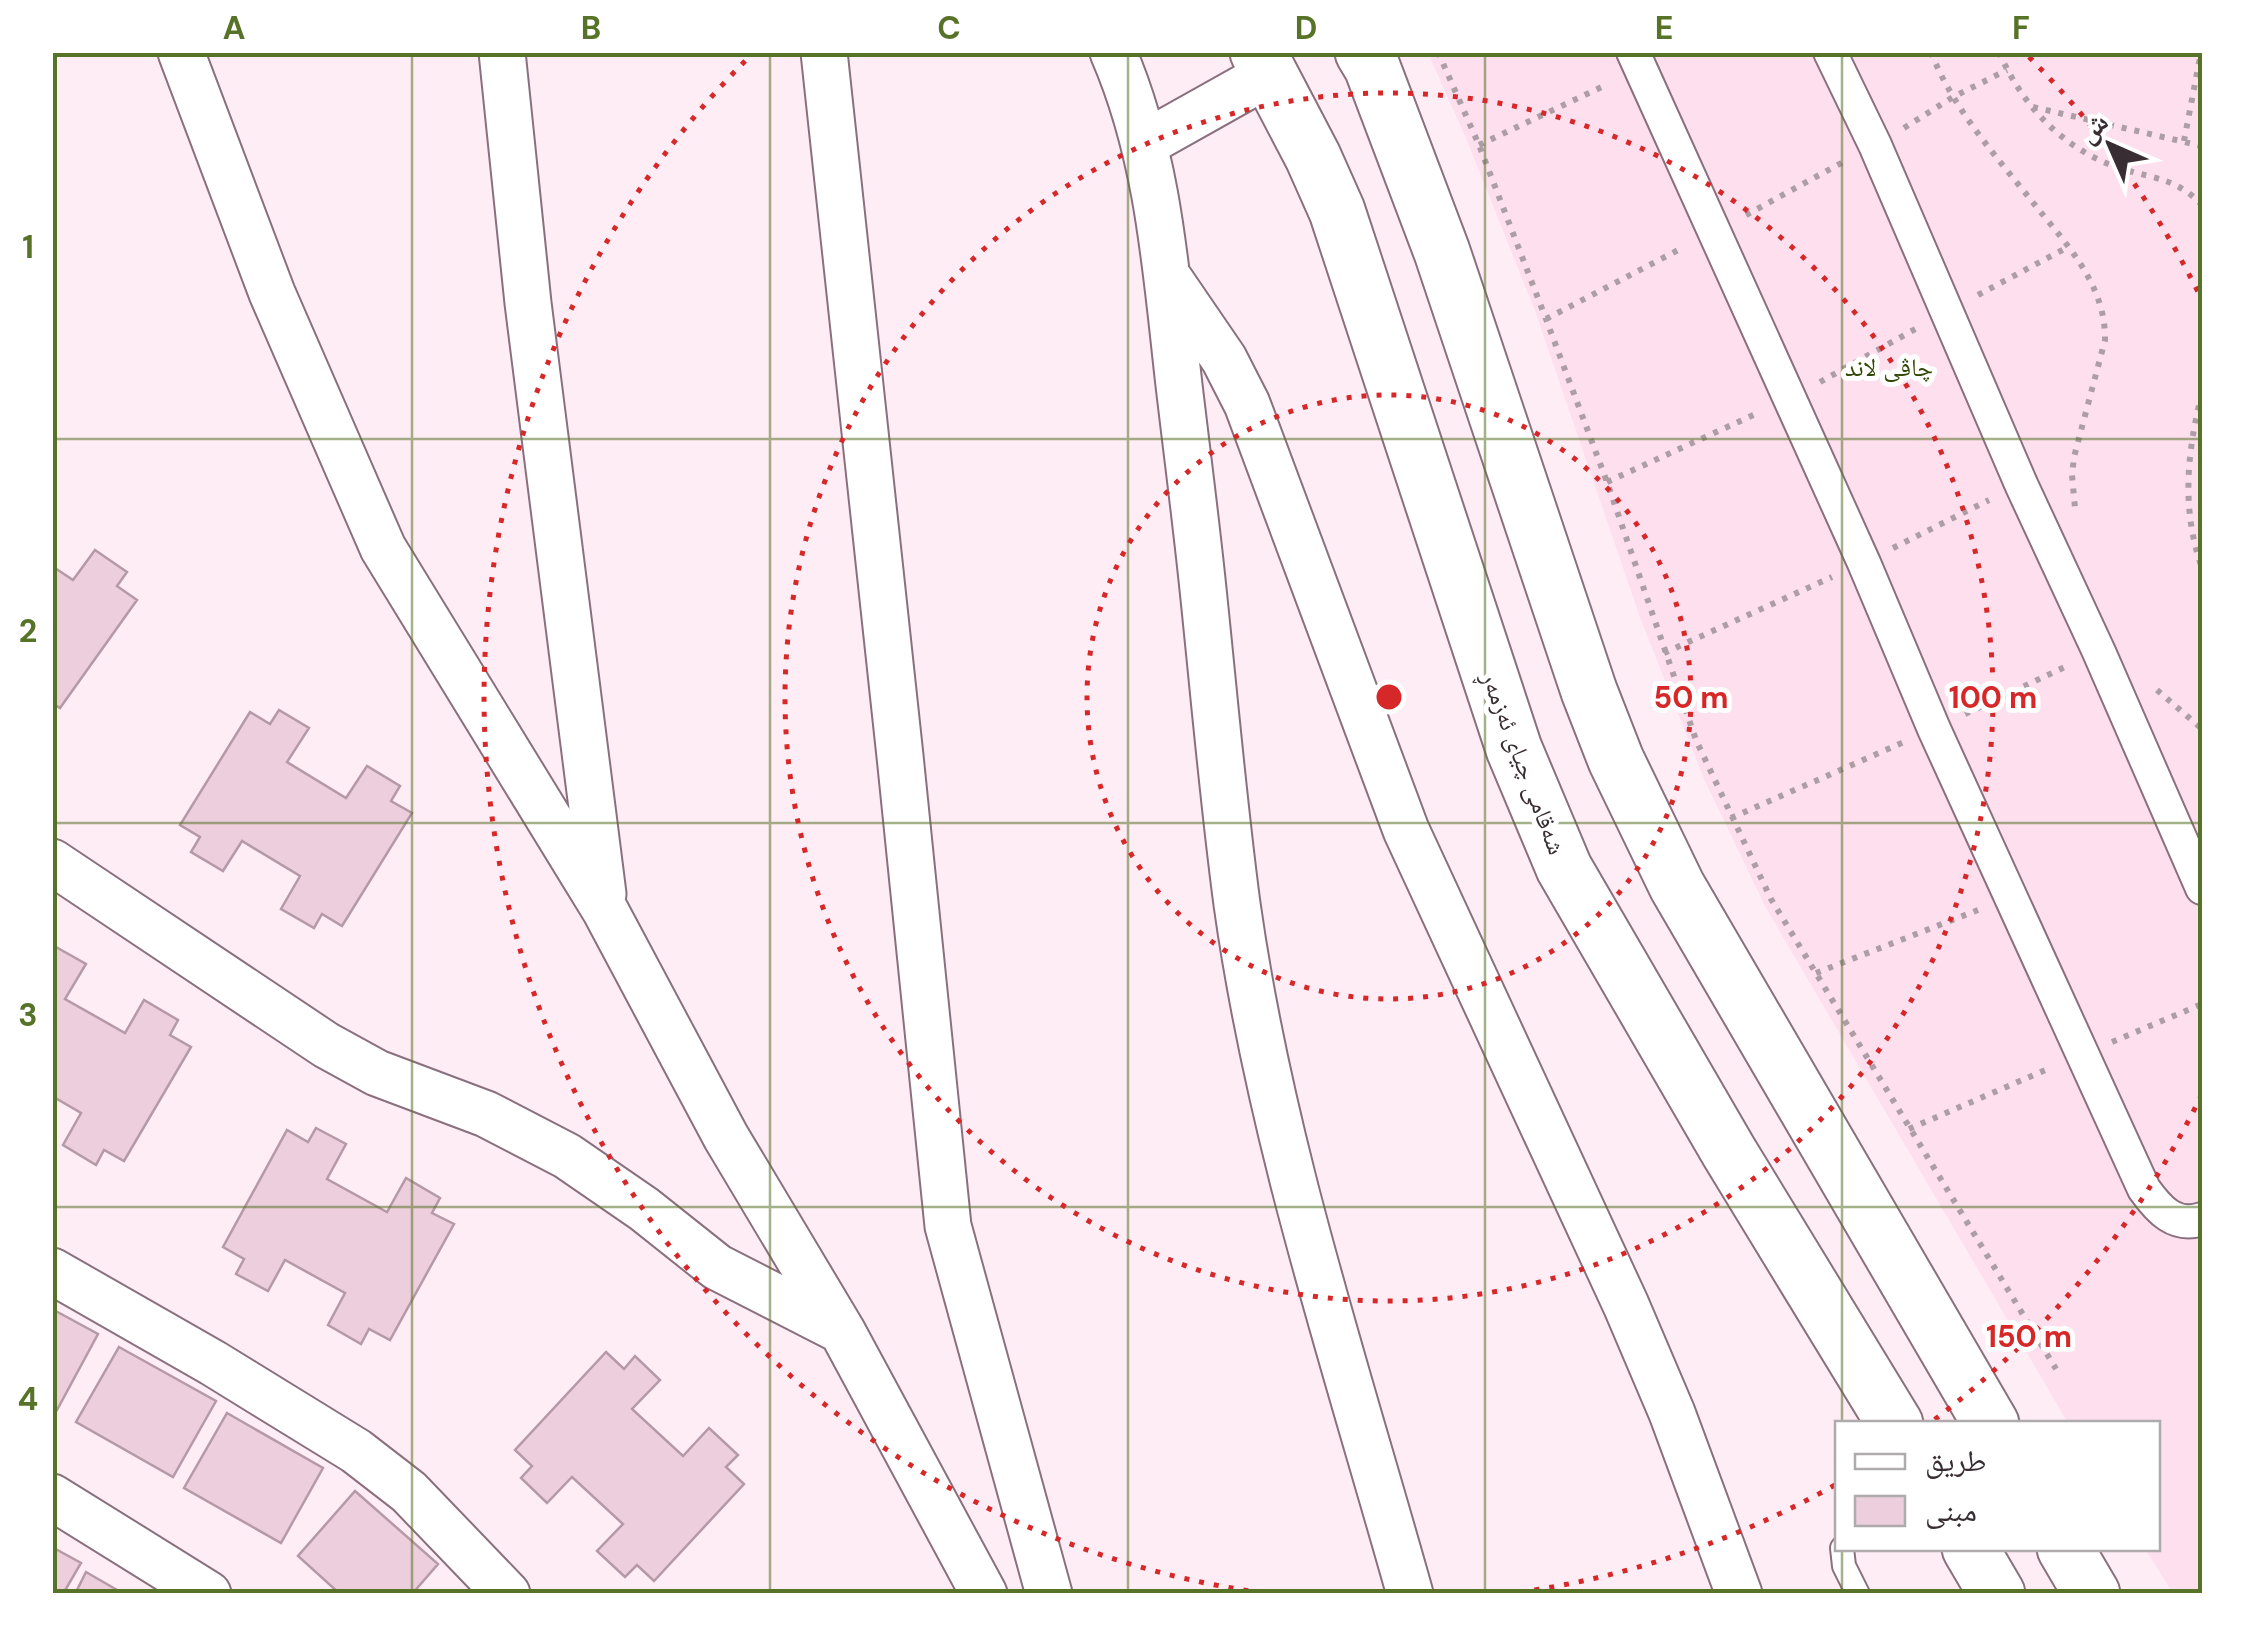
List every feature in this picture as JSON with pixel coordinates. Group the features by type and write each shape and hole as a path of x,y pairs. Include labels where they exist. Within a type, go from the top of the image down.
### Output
{"main road":[{"path":"1363,52 1442,252 1589,691 1624,777 1676,886 1989,1421"},
{"name":"شەقامی چیای ئەزمەڕ","path":"1264,63 1337,211 1514,749 1564,868 1720,1136 1893,1421"},
{"path":"1972,1551 1997,1594"},
{"path":"2067,1551 2092,1594"}],"street":[{"path":"181,52 272,293 384,548 605,910 726,1138 842,1331 984,1594"},
{"path":"502,52 528,303 605,910"},
{"path":"824,52 948,1226 1049,1594"},
{"path":"1830,52 1875,145 2202,888"},
{"path":"1123,56 1155,190 1203,587 1224,802 1257,1016 1305,1226 1410,1594"},
{"path":"1637,60 2144,1189 2172,1218 2184,1222 2202,1219"},
{"path":"1144,144 1264,63"},
{"path":"1166,275 1224,359 1247,404 1412,846 1626,1305 1679,1432 1739,1594"},
{"path":"52,862 326,1045 377,1073 486,1114 567,1156 644,1209 717,1267 842,1331"},
{"path":"52,1271 356,1452 409,1492 507,1594"},
{"path":"52,1498 208,1594"}],"lane":[{"path":"1842,1551 1844,1566 1858,1594"}],"path":[{"path":"1438,52 1479,144 1546,320 1696,740 1771,899 2056,1369"},
{"path":"1931,52 1953,97 2069,246 2093,286 2105,327 2102,354 2074,456 2075,514"},
{"path":"1999,52 2006,70 2032,106 2077,148 2126,170 2174,182 2202,205"},
{"path":"2184,142 2201,52"},
{"path":"1479,144 1637,60"},
{"path":"1546,320 1875,145 2006,70"},
{"path":"2032,106 2202,146"},
{"path":"1606,482 1789,399 2069,246"},
{"path":"2202,393 2187,467 2187,502 2202,568"},
{"path":"2152,686 2202,729"},
{"path":"1816,972 2011,898"}],"shaded area":[{"name":"چاڤی لاند","path":"1428,53 2202,53 2202,1593 2173,1593 2146,1551 2160,1551 2160,1421 2067,1421 1766,908 1704,779 1641,620 1535,311"}],"building":[{"path":"95,550 127,572 117,586 137,600 60,708 52,703 52,566 73,580"},
{"path":"279,710 309,728 287,762 346,798 367,766 400,786 391,801 412,813 342,926 322,914 314,928 281,909 300,876 242,841 223,871 191,852 200,837 180,825 250,712 270,724"},
{"path":"56,947 86,964 65,999 125,1033 144,1000 178,1020 170,1035 191,1047 124,1161 104,1150 96,1165 63,1145 81,1113 52,1096 52,953"},
{"path":"316,1128 346,1144 327,1179 387,1212 406,1178 440,1198 432,1213 454,1224 390,1340 369,1329 361,1344 328,1325 345,1293 285,1260 268,1291 236,1274 244,1259 223,1247 287,1130 308,1142"},
{"path":"52,1309 98,1334 57,1410 52,1407"},
{"path":"119,1347 216,1401 173,1477 76,1422"},
{"path":"606,1352 624,1369 635,1356 660,1380 632,1409 683,1456 709,1428 738,1455 726,1467 744,1484 654,1581 637,1565 625,1577 597,1551 623,1524 572,1477 547,1503 521,1478 532,1466 515,1450"},
{"path":"227,1413 323,1468 281,1543 184,1488"},
{"path":"355,1491 438,1564 412,1594 340,1594 298,1556"},
{"path":"52,1547 81,1563 63,1594 52,1594"},
{"path":"86,1572 124,1594 75,1594"}]}
